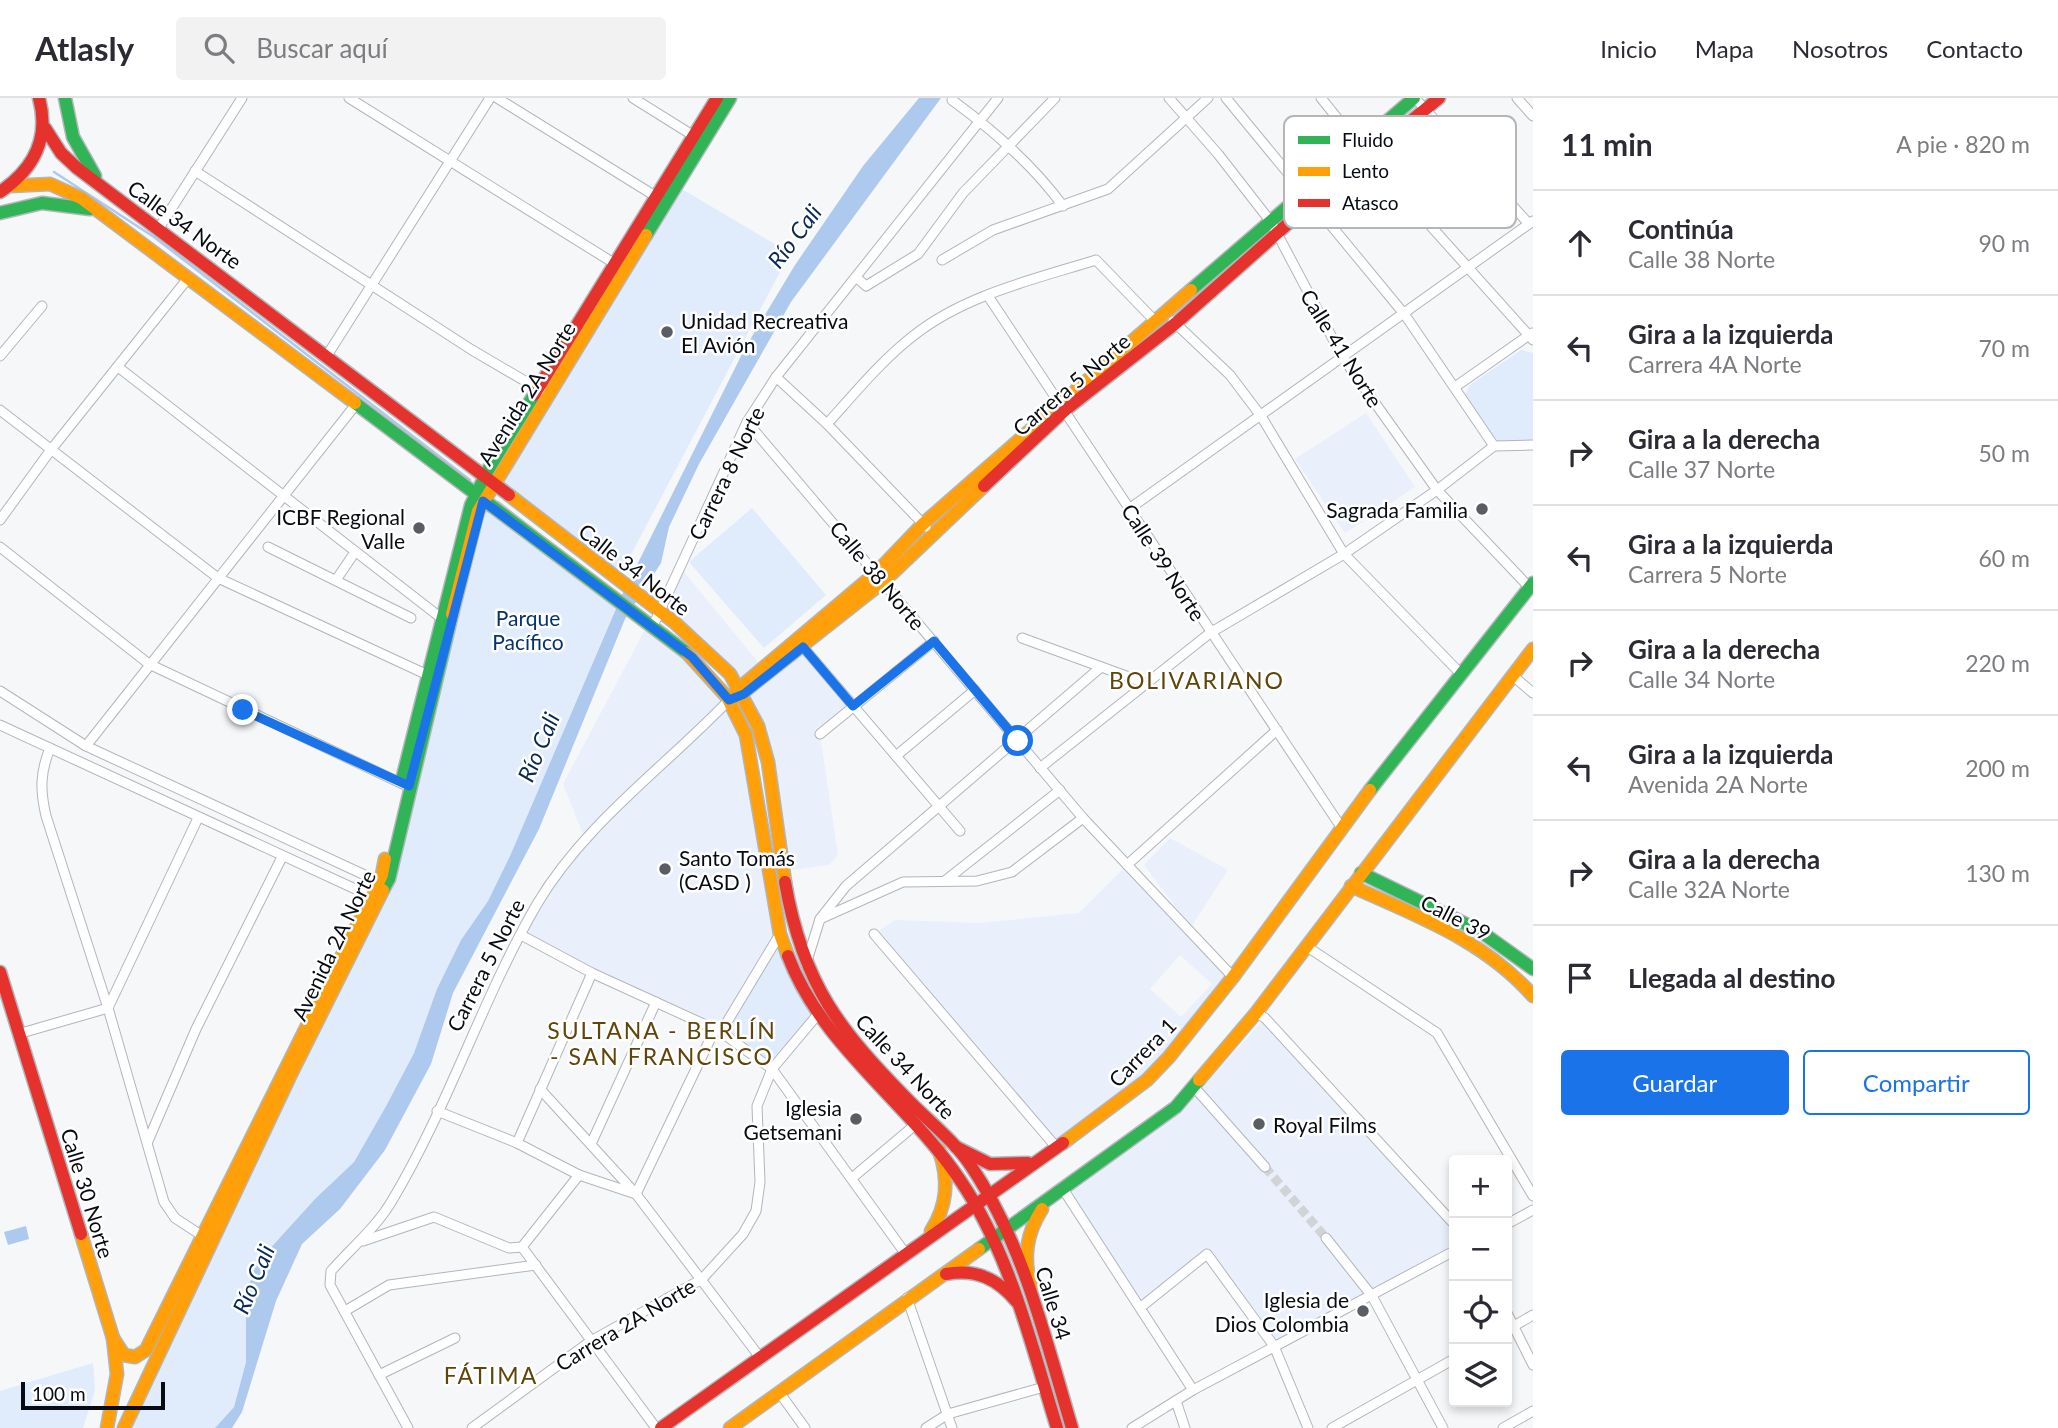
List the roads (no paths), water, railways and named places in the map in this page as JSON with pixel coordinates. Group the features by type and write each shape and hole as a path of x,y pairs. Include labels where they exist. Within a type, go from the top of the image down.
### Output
{"main road":[{"path":"65,98 78,149 107,190"},
{"name":"Avenida 2A Norte","path":"113,1338 124,1355 135,1357 146,1350 206,1239 382,884 479,498 698,138 717,98"},
{"name":"Avenida 2A Norte","path":"698,138 730,98"},
{"name":"Carrera 5 Norte","path":"1398,116 1415,98"},
{"name":"Carrera 5 Norte","path":"1417,116 1439,98"},
{"path":"5,189 31,165 45,128 41,100"},
{"name":"Calle 34 Norte","path":"45,128 61,153 107,190 328,354 703,646 742,690 758,724 770,780 781,898 780,934 790,966 819,1013 868,1074 939,1150 975,1203"},
{"name":"Calle 34 Norte","path":"5,189 47,181 69,189 692,657 729,700 746,735 781,898 806,966 827,1006 876,1068 956,1147 989,1193"},
{"path":"0,213 24,205 51,203 79,205 104,213"},
{"name":"Carrera 5 Norte","path":"742,690 803,647 1160,317 1284,214"},
{"name":"Carrera 5 Norte","path":"1063,407 1176,323 1284,226"},
{"name":"Carrera 5 Norte","path":"729,700 880,577"},
{"name":"Carrera 1","path":"661,1428 921,1241 1057,1148 1147,1080 1169,1057 1233,977 1342,827 1531,585"},
{"path":"730,1428 907,1298 1009,1230 1176,1107 1195,1088 1256,1013 1533,649"},
{"name":"Calle 39","path":"1361,873 1480,931 1533,969"},
{"name":"Calle 39","path":"1351,886 1471,944 1521,979 1533,996"},
{"path":"1471,944 1480,931"},
{"name":"Calle 30 Norte","path":"0,972 113,1338 117,1374 107,1428"},
{"path":"956,1147 967,1156 994,1166 1019,1165 1042,1157"},
{"path":"921,1241 933,1228 946,1196 947,1181 939,1150"},
{"path":"1031,1287 1025,1251 1028,1233 1035,1219 1059,1192"},
{"name":"Calle 34","path":"989,1193 1009,1230 1031,1287 1072,1428"},
{"name":"Calle 34","path":"975,1203 994,1239 1017,1301 1056,1428"},
{"name":"Avenida 2A Norte","path":"124,1428 206,1239"},
{"path":"941,1275 964,1272 986,1276 1004,1286 1017,1301"}],"street":[{"path":"159,228 242,98"},
{"path":"349,98 620,267"},
{"path":"328,354 373,287 490,98"},
{"path":"497,98 660,199"},
{"path":"634,98 698,138"},
{"name":"Carrera 8 Norte","path":"648,624 747,422 776,377 998,98"},
{"path":"856,277 866,286 918,254 963,193 1055,98"},
{"name":"Calle 41 Norte","path":"1169,98 1271,222 1343,358 1437,490 1531,585"},
{"path":"942,260 993,230 1108,189 1208,98"},
{"path":"1226,98 1284,170"},
{"path":"1321,98 1336,116"},
{"path":"1415,98 1432,116"},
{"path":"1517,98 1533,116"},
{"path":"952,100 981,121 1046,184 1063,206"},
{"path":"195,171 373,287 543,391"},
{"path":"1129,509 1531,223 1516,207"},
{"path":"1332,228 1405,315 1494,446"},
{"path":"1431,228 1532,336 1455,387"},
{"path":"827,424 914,335 946,313 1096,260 1160,317 1176,323 1230,375 1261,416 1344,554 1462,675"},
{"path":"0,520 50,451 189,277"},
{"name":"Calle 39 Norte","path":"988,296 1210,633 1342,827"},
{"path":"0,356 42,306"},
{"path":"118,367 447,622"},
{"path":"776,377 827,424 928,529"},
{"path":"86,746 357,403"},
{"path":"0,410 218,578 432,677"},
{"name":"Calle 38 Norte","path":"747,422 1083,818 1233,977"},
{"path":"1040,768 1148,684 1171,661 1210,633 1344,554 1437,490 1494,446 1533,445"},
{"path":"0,547 149,664 405,785"},
{"path":"268,547 411,618"},
{"path":"335,580 355,552"},
{"path":"1022,638 1148,684"},
{"path":"820,734 934,641"},
{"path":"803,647 960,831"},
{"path":"806,966 820,919 846,886 1101,667"},
{"path":"1512,675 1533,693"},
{"path":"896,756 975,690"},
{"path":"0,691 86,746 382,884"},
{"name":"Carrera 5 Norte","path":"345,1311 330,1284 331,1272 362,1241 392,1201 438,1111 487,999 556,876 585,839 729,700"},
{"path":"0,725 375,898"},
{"path":"1127,865 1277,730"},
{"path":"50,748 41,771 40,791 169,1213 206,1239"},
{"path":"946,880 1060,790"},
{"path":"18,1034 108,1008 198,818"},
{"path":"820,919 903,882 977,881 1013,872 1083,818"},
{"path":"148,1141 196,1029 282,857"},
{"path":"636,1194 718,1030 780,934"},
{"path":"874,934 1057,1148"},
{"path":"521,935 592,973 718,1030 772,1069 905,1253"},
{"path":"1306,947 1437,1032 1533,1196"},
{"path":"517,1143 592,973"},
{"path":"591,1144 656,1002"},
{"name":"Carrera 2A Norte","path":"472,1428 591,1340 702,1279 743,1234 756,1211 760,1182 757,1106 772,1069 819,1013"},
{"path":"1256,1013 1265,1018 1449,1219"},
{"path":"540,1088 636,1194 759,1356"},
{"path":"1195,1088 1265,1167"},
{"path":"438,1111 517,1143 579,1175 636,1194"},
{"path":"852,1178 915,1125"},
{"path":"362,1241 434,1217 509,1248 522,1247 579,1175"},
{"path":"1059,1192 1141,1307 1193,1390"},
{"path":"1512,1221 1533,1210"},
{"path":"1326,1238 1371,1296 1419,1379 1443,1428"},
{"path":"522,1247 656,1428"},
{"path":"1141,1307 1207,1254 1274,1346 1308,1428"},
{"path":"1132,1428 1193,1390 1449,1254"},
{"path":"408,1428 345,1311 388,1284 536,1265"},
{"path":"907,1298 953,1428"},
{"path":"1512,1327 1533,1315"},
{"path":"1512,1331 1533,1365"},
{"path":"379,1375 455,1338"},
{"path":"1332,1428 1449,1362"},
{"path":"926,1428 948,1414 1044,1387"},
{"path":"779,1392 805,1428"},
{"path":"1176,1401 1185,1428"},
{"path":"1503,1428 1533,1411"}],"water":[{"name":"Río Cali","path":"919,98 941,98 791,302 699,464 669,527 661,563 625,619 539,829 453,993 431,1064 385,1150 340,1209 302,1244 276,1301 242,1412 232,1428 215,1428 234,1407 246,1362 246,1295 256,1264 316,1198 354,1162 385,1108 414,1053 437,989 461,940 488,901 510,856 621,597 745,348 795,265 863,166"},
{"path":"26,1226 29,1239 8,1245 4,1232"}],"waterway":[{"path":"54,172 154,237 470,480"},
{"path":"498,502 523,522"}],"tunnel":[{"path":"1265,1167 1326,1238"}],"place":[{"name":"Unidad Recreativa El Avión","path":"667,332"},
{"name":"Sagrada Familia","path":"1482,509"},
{"name":"ICBF Regional Valle","path":"419,528"},
{"name":"Santo Tomás (CASD )","path":"665,869"},
{"name":"Iglesia Getsemani","path":"856,1119"},
{"name":"Royal Films","path":"1259,1124"},
{"name":"Iglesia de Dios Colombia","path":"1363,1311"}],"district":[{"name":"BOLIVARIANO","path":"1197,680"},
{"name":"SULTANA - BERLÍN - SAN FRANCISCO","path":"662,1043"},
{"name":"FÁTIMA","path":"491,1375"}],"park label":[{"name":"Parque Pacífico","path":"528,629"}]}
